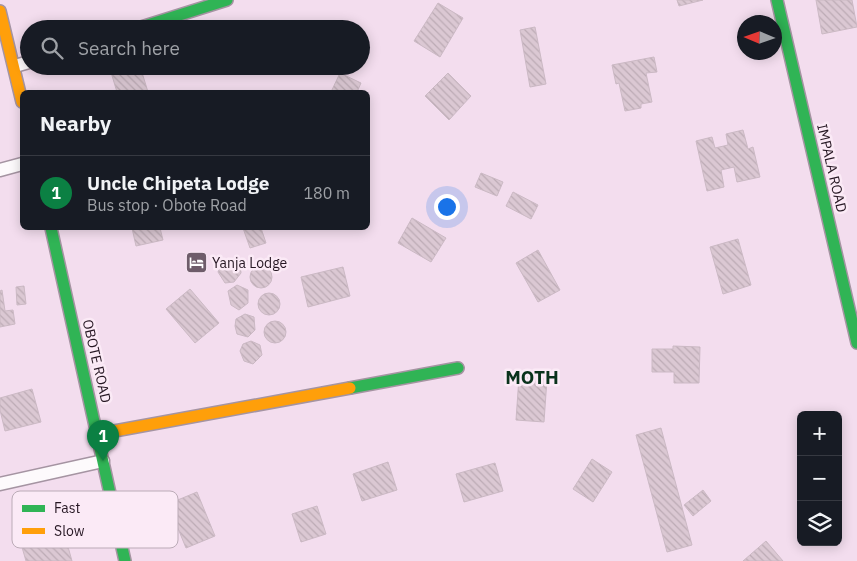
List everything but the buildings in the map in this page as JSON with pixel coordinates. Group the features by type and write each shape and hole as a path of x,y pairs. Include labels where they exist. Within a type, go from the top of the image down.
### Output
{"street":[{"path":"164,20 227,0"},
{"name":"IMPALA ROAD","path":"777,0 857,343"},
{"path":"0,11 20,92"},
{"path":"15,66 20,65"},
{"path":"0,170 20,165"},
{"name":"OBOTE ROAD","path":"51,230 110,491"},
{"path":"98,434 458,368"},
{"path":"0,484 103,461"},
{"name":"OBOTE ROAD","path":"122,548 125,561"}],"traffic: fast":[{"path":"164,20 227,0"},
{"path":"777,0 857,343"},
{"path":"51,230 109,491"},
{"path":"350,388 458,368"},
{"path":"122,548 125,561"}],"traffic: slow":[{"path":"0,11 20,94"},
{"path":"98,434 350,388"}],"place":[{"name":"Yanja Lodge","path":"196,263"},
{"name":"Uncle Chipeta Lodge","path":"103,461"}],"district":[{"name":"MOTH","path":"532,377"}]}
